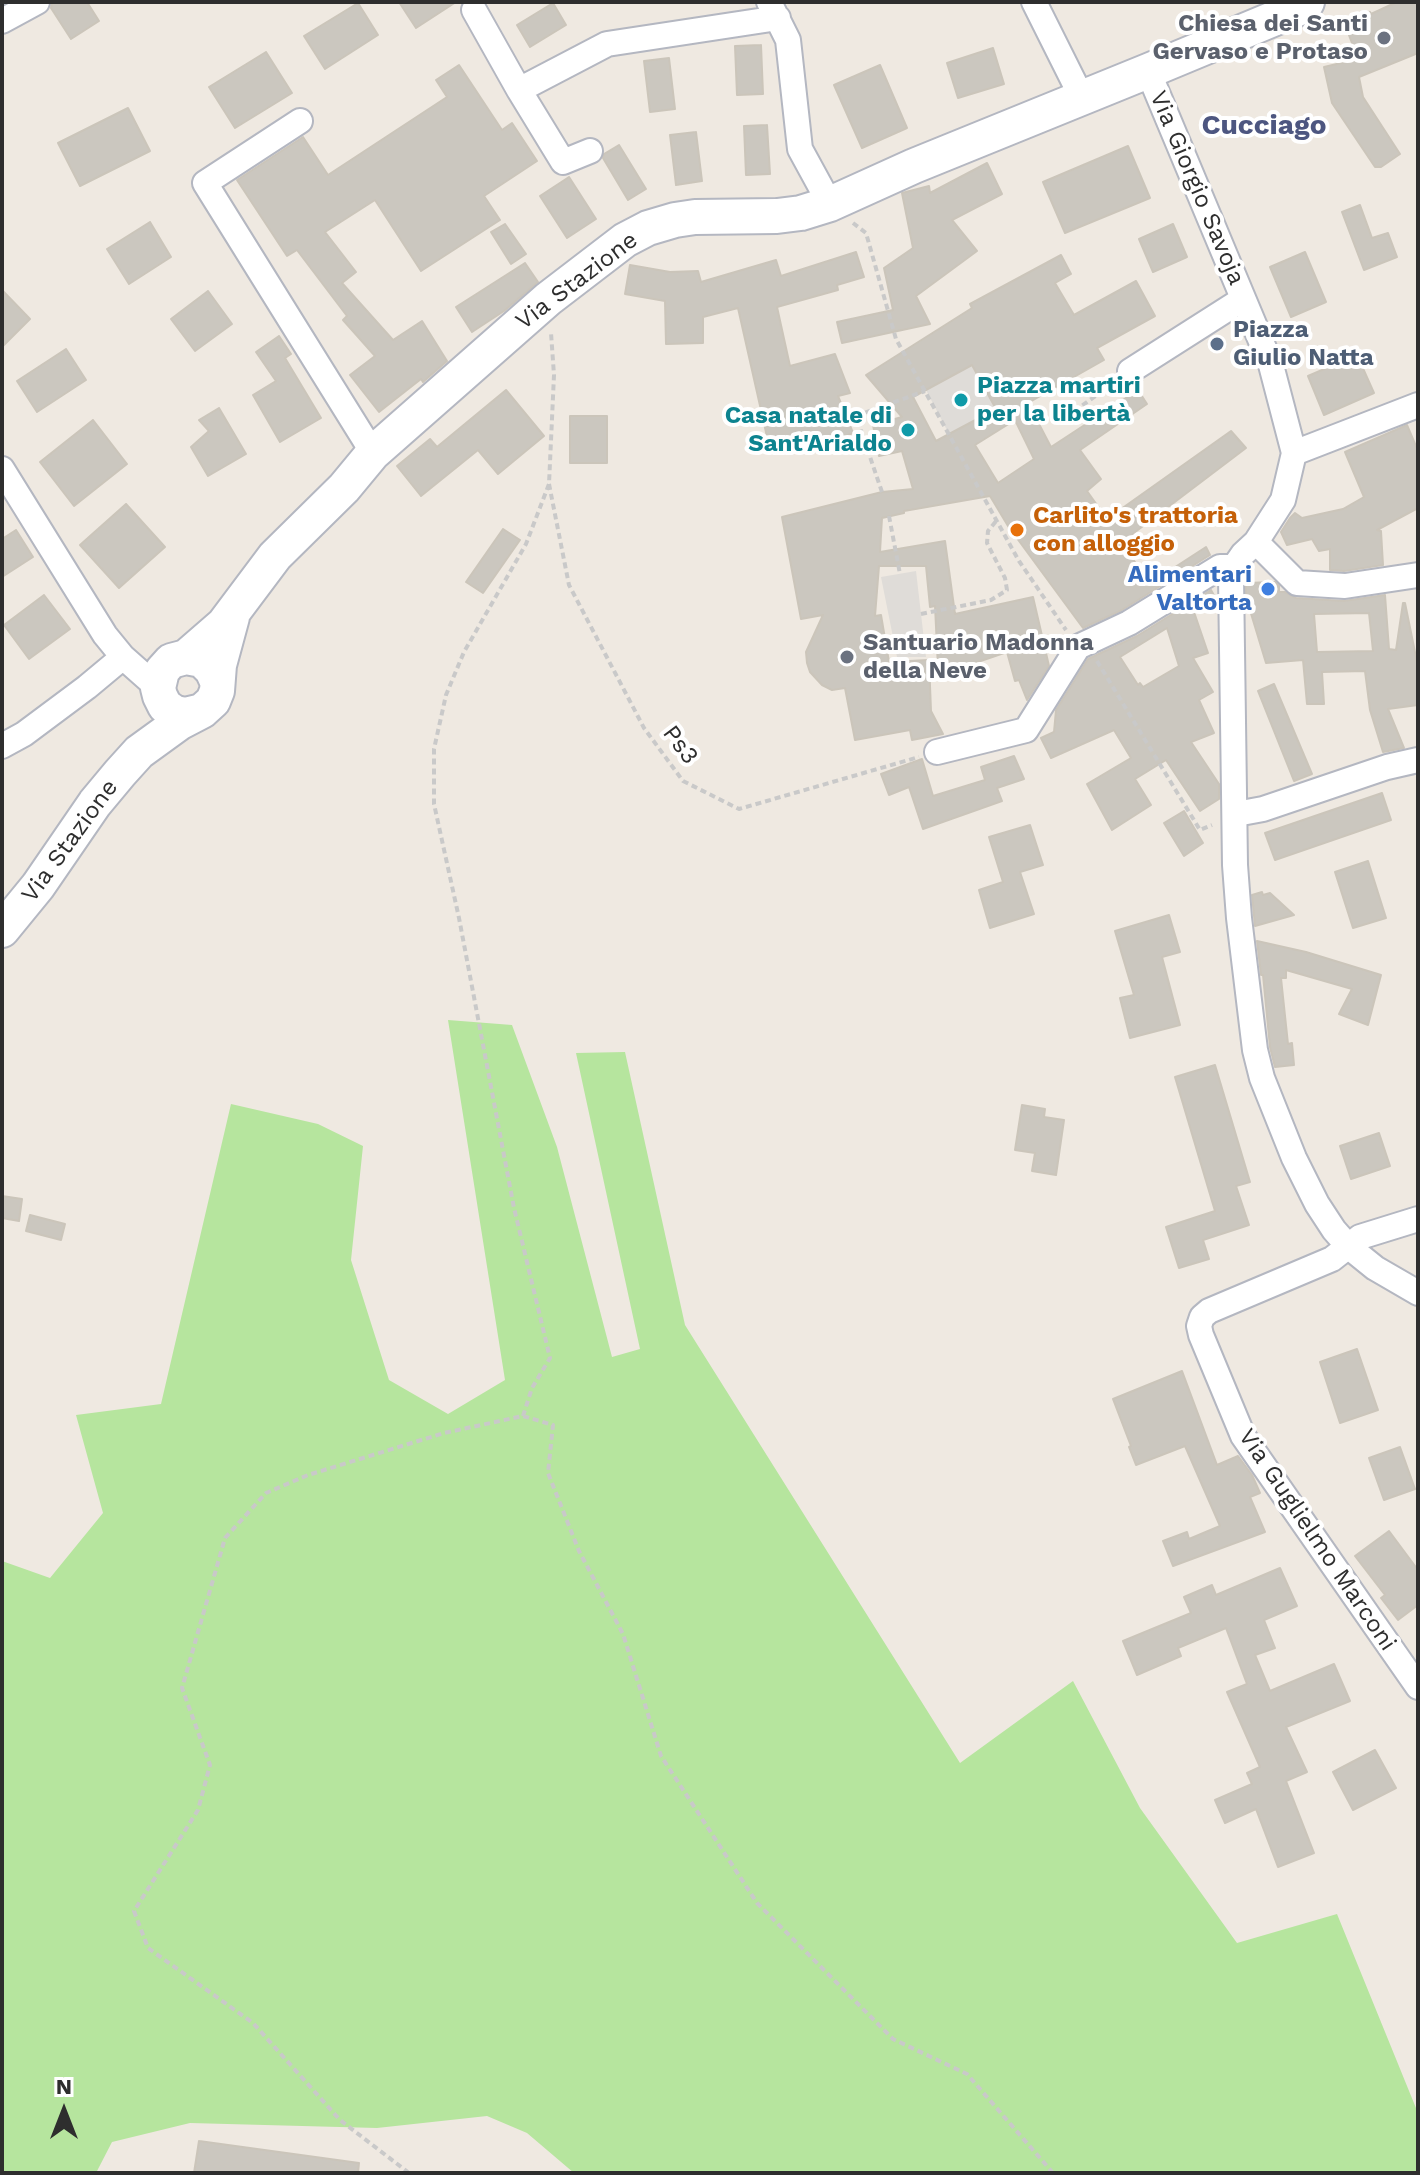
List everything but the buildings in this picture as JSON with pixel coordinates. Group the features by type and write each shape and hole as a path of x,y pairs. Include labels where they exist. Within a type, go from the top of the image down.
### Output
{"main road":[{"name":"Via Stazione","path":"181,658 224,624 275,556 344,488 373,453 548,299 625,240 648,228 675,220 777,216 830,204 914,166 1297,9 1307,2"},
{"name":"Via Stazione","path":"217,681 225,637 234,613"},
{"path":"181,658 202,660 217,681 213,701 202,711 185,715 165,706 159,692 162,671 181,658"},
{"name":"Via Stazione","path":"2,930 38,886 95,803 139,752 160,708 159,692"},
{"name":"Via Stazione","path":"139,752 179,723 202,711"}],"street":[{"path":"2,21 37,2"},
{"path":"1034,2 1082,98"},
{"path":"474,10 563,162 590,151"},
{"path":"519,90 607,44 773,10 788,40 800,149 830,204"},
{"name":"Via Giorgio Savoja","path":"1148,71 1271,365 1294,453 1283,500 1256,542 1234,567"},
{"path":"300,121 205,183 373,453"},
{"path":"1130,371 1243,299"},
{"path":"1294,453 1418,405"},
{"path":"2,469 105,635 159,692"},
{"path":"1256,542 1297,583 1345,586 1418,575"},
{"path":"937,752 1026,730 1078,647 1129,623 1220,567 1234,567 1231,592 1235,865 1255,1050 1262,1078 1294,1158 1334,1230 1375,1268 1418,1293"},
{"path":"2,746 24,734 123,657 157,660 181,658"},
{"path":"1236,814 1263,809 1387,767 1418,760"},
{"path":"1349,1247 1360,1237 1418,1219"},
{"name":"Via Guglielmo Marconi","path":"1349,1247 1332,1259 1209,1311 1202,1317 1199,1326 1243,1436 1418,1687"}],"path":[{"path":"830,204 866,233 896,339 1019,561 1078,647 1096,659 1200,830 1236,814"},
{"path":"523,1416 532,1388 550,1358 514,1208 434,804 434,749 446,695 464,652 526,544 549,484 554,375 548,299"},
{"path":"1058,423 1130,371"},
{"path":"882,492 856,416 926,390"},
{"name":"Ps3","path":"549,484 569,585 644,728 683,781 739,809 937,752"},
{"path":"889,516 900,574"},
{"path":"921,614 991,600 1007,590 1005,578 987,543 988,531 997,520"},
{"path":"409,2173 340,2120 253,2023 148,1948 134,1911 198,1810 210,1765 182,1688 225,1538 266,1493 308,1475 444,1433 523,1416 553,1425 548,1473 579,1551 623,1634 661,1756 757,1903 893,2039 967,2074 1053,2173"}],"green space":[{"path":"448,1020 512,1025 557,1147 612,1357 640,1349 576,1053 625,1052 685,1325 960,1763 1073,1681 1140,1808 1237,1943 1337,1914 1418,2113 1418,2173 574,2173 527,2133 487,2116 377,2128 190,2123 112,2142 96,2173 2,2173 2,1561 50,1578 103,1513 76,1415 161,1404 231,1104 318,1124 363,1146 351,1260 389,1380 448,1414 505,1380"}],"shaded area":[{"name":"Piazza martiri per la libertà","path":"972,365 996,409 949,434 926,390"},
{"path":"916,571 926,657 897,657 881,577"}],"place":[{"name":"Chiesa dei Santi Gervaso e Protaso","path":"1384,38"},
{"name":"Piazza Giulio Natta","path":"1217,344"},
{"name":"Piazza martiri per la libertà","path":"961,400"},
{"name":"Casa natale di Sant'Arialdo","path":"908,430"},
{"name":"Carlito's trattoria con alloggio","path":"1017,530"},
{"name":"Alimentari Valtorta","path":"1268,589"},
{"name":"Santuario Madonna della Neve","path":"847,657"}],"district":[{"name":"Cucciago","path":"1264,126"}]}
